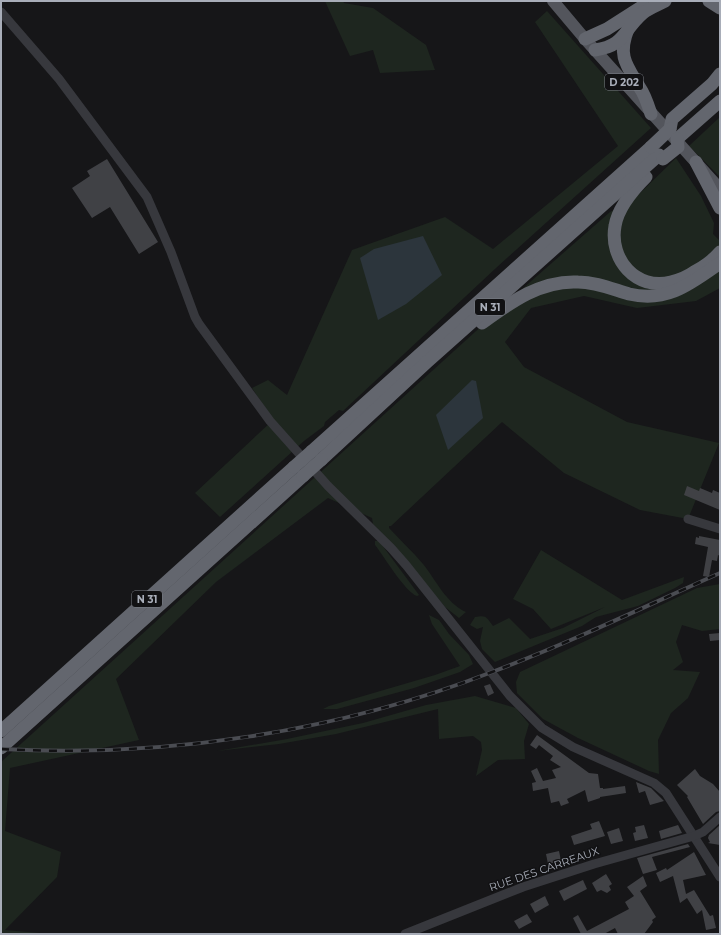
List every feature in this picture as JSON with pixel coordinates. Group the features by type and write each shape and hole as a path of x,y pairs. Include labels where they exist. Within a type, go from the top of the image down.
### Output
{"highway":[{"path":"585,39 607,29 651,1"},
{"path":"595,50 605,49 616,44 643,13 664,1"},
{"path":"709,1 720,8"},
{"path":"628,30 623,49 627,67 642,89 651,114"},
{"path":"674,134 672,119 687,116 720,74"},
{"name":"N 31","path":"298,471 321,460 427,362 658,154 687,116 720,85"},
{"name":"N 31","path":"687,116 720,101"},
{"path":"658,154 642,181 628,197 619,212 615,226 614,242 617,256 624,267 634,276 646,281 670,283 711,263 720,252"},
{"name":"N 31","path":"4,740 298,471 312,451 658,154"},
{"path":"696,162 720,208"},
{"path":"427,362 516,298 539,288 560,283 578,282 604,286 644,297 660,295 675,292 694,282 720,263"}],"main road":[{"name":"D 202","path":"553,1 651,114 720,189"}],"street":[{"path":"1,12 59,79 147,197 171,252 195,317 266,415 328,486 391,548 406,565 510,696 542,728 572,748 654,783 666,793 719,876"},
{"path":"688,519 720,529"},
{"name":"RUE DES CARREAUX","path":"405,934 523,887 594,864 694,836 703,832 720,817"}],"shaded area":[{"path":"325,1 343,1 344,3 373,8 426,45 435,70 380,73 373,50 350,56"},
{"path":"547,11 651,128 496,268 343,411 339,410 325,422 324,426 304,441 220,517 195,493 273,420 252,388 268,380 287,395 352,250 445,217 493,249 618,146 535,22"},
{"path":"720,117 720,177 689,146"},
{"path":"676,158 701,196 714,223 713,234 720,241 720,288 696,301 637,308 584,296 531,308 505,342 524,367 627,422 719,443 688,519 640,510 564,473 502,422 391,526 389,526 389,528 423,564 447,597 466,612 459,618 445,607 402,555 373,524 372,518 328,498 216,582 116,679 139,740 10,768 5,831 61,852 57,877 5,930 51,934 1,934 1,762 529,283 610,212 636,197"},
{"path":"423,236 442,275 406,304 378,320 360,258 374,249"},
{"path":"472,380 476,381 483,418 448,450 436,415"},
{"path":"375,541 379,541 419,595 417,596 412,593 401,581 375,545"},
{"path":"541,550 622,600 684,577 683,583 638,606 596,617 582,626 495,662 482,649 480,641 483,627 477,629 470,625 475,617 486,617 493,626 509,618 530,639 563,628 605,607 551,629 533,609 513,599"},
{"path":"720,584 720,629 702,631 682,625 676,642 683,662 673,670 700,672 688,698 671,713 658,740 659,774 649,771 578,738 543,719 517,693 516,682 520,672 697,588"},
{"path":"429,615 439,620 449,634 469,655 473,664 460,672 414,688 337,709 323,709 460,666 432,624"},
{"path":"475,696 516,708 529,724 524,741 525,759 498,760 476,776 482,750 481,742 473,736 439,739 438,709 336,734 279,744 217,751 287,739 363,723 426,705"}],"building":[{"path":"107,159 158,242 139,254 110,207 92,218 72,188 90,176 87,171"},
{"path":"687,486 699,491 700,488 712,493 713,490 720,493 720,510 684,495"},
{"path":"699,536 720,540 720,556 718,555 717,561 712,560 709,577 703,576 708,547 695,544 696,537 699,538"},
{"path":"720,633 720,640 710,641 709,634"},
{"path":"490,684 494,693 488,696 484,686"},
{"path":"537,735 589,773 598,774 600,788 603,789 625,786 626,793 600,797 588,802 585,790 567,799 569,803 561,806 559,801 551,803 548,788 533,791 532,783 536,782 531,771 537,768 543,781 556,778 552,770 561,767 550,760 553,756 539,745 536,749 530,745"},
{"path":"695,769 700,776 713,784 720,792 720,811 716,812 703,824 687,797 688,796 677,785"},
{"path":"636,782 651,788 664,801 650,805 645,791 639,793"},
{"path":"599,821 605,836 574,845 571,836 592,829 590,824"},
{"path":"644,825 648,838 635,841 633,833 636,832 635,827"},
{"path":"678,825 682,833 661,839 659,831"},
{"path":"720,825 720,845 708,843 710,842 708,838 709,835"},
{"path":"619,828 623,841 611,844 607,832"},
{"path":"688,844 690,847 652,857 657,870 643,874 637,858"},
{"path":"559,851 561,861 548,864 546,854"},
{"path":"694,852 706,875 683,880 686,894 694,890 710,916 713,915 716,928 706,930 702,910 697,914 687,898 680,903 673,876 660,882 656,873 666,868 667,870"},
{"path":"606,874 612,884 609,886 611,890 607,893 601,890 597,892 592,883"},
{"path":"643,876 647,886 640,891 656,917 652,920 653,922 644,934 618,934 615,928 604,934 581,934 573,918 578,915 587,931 629,909 625,902 634,896 627,887"},
{"path":"583,880 587,889 564,901 559,891"},
{"path":"545,896 549,905 535,913 530,904"},
{"path":"527,914 532,922 519,929 514,921"}],"railway":[{"path":"1,749 63,751 125,749 188,744 250,736 312,725 373,711 433,693 521,661 720,573"}]}
